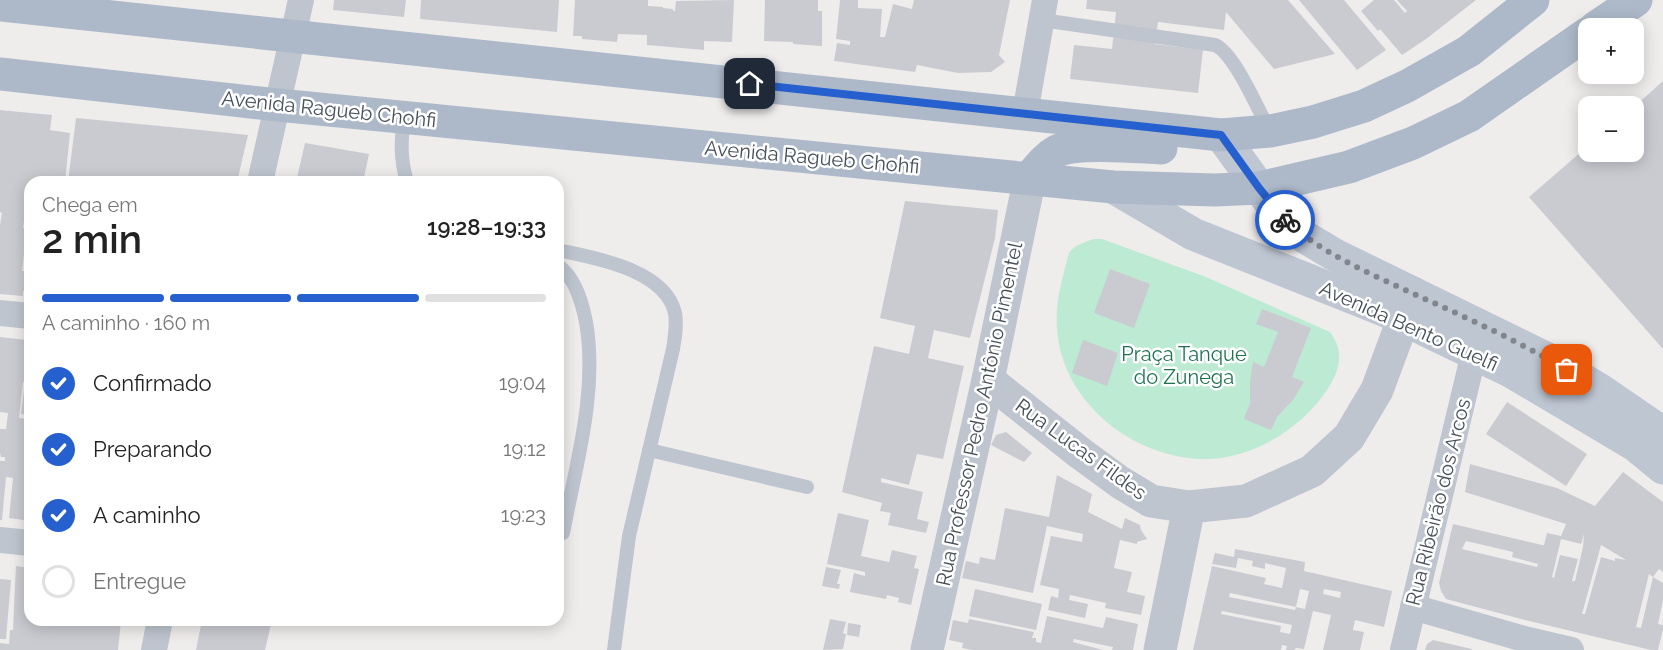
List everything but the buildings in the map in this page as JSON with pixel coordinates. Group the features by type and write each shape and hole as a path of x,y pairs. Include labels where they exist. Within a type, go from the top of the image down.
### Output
{"main road":[{"path":"0,5 1215,135 1270,131 1313,122 1365,106 1407,86 1469,51 1533,0"},
{"path":"1610,18 1636,0"},
{"name":"Avenida Ragueb Chohfi","path":"0,74 278,105 1030,177 1113,187 1215,190 1259,188 1349,166 1413,143 1469,116 1578,40"},
{"path":"1030,177 1044,160 1058,151 1075,147 1173,148 1215,135"},
{"name":"Avenida Bento Guelfi","path":"1215,135 1277,212 1303,236 1335,255 1401,308 1474,354 1512,372 1635,445 1663,468"},
{"name":"Avenida Bento Guelfi","path":"1113,187 1193,234 1550,360 1652,423 1663,433"}],"street":[{"path":"261,176 301,0"},
{"path":"1025,113 1044,10"},
{"name":"Rua Professor Pedro Antônio Pimentel","path":"927,650 988,380 1030,177"},
{"name":"Rua Lucas Fildes","path":"988,380 1121,483 1151,501 1189,507 1246,501 1312,471 1350,436 1377,390 1392,350 1391,328 1401,308"},
{"path":"0,313 24,315"},
{"name":"Rua Ribeirão dos Arcos","path":"1403,650 1474,354"},
{"path":"1160,650 1189,507"},
{"path":"0,540 24,542"},
{"path":"1413,607 1536,646 1571,650"},
{"path":"154,650 159,626"}],"lane":[{"path":"1044,10 1222,48 1232,61 1270,131"},
{"path":"404,117 400,143 405,176"},
{"path":"564,251 611,262 633,271 652,282 668,296 675,312 676,329 629,536 614,650"},
{"path":"564,271 571,279 582,305 590,365 588,403 564,528"},
{"path":"649,450 807,487"}],"green space":[{"name":"Praça Tanque do Zunega","path":"1094,239 1102,239 1206,277 1330,332 1338,347 1339,361 1327,390 1317,404 1291,428 1276,438 1243,453 1209,459 1182,457 1156,450 1131,439 1108,423 1088,404 1073,381 1062,356 1057,329 1058,300 1069,253 1077,246"}],"way so far":[{"path":"1285,220 1303,236 1335,255 1517,343 1567,370"}],"route":[{"path":"750,84 1221,135 1285,220"}]}
